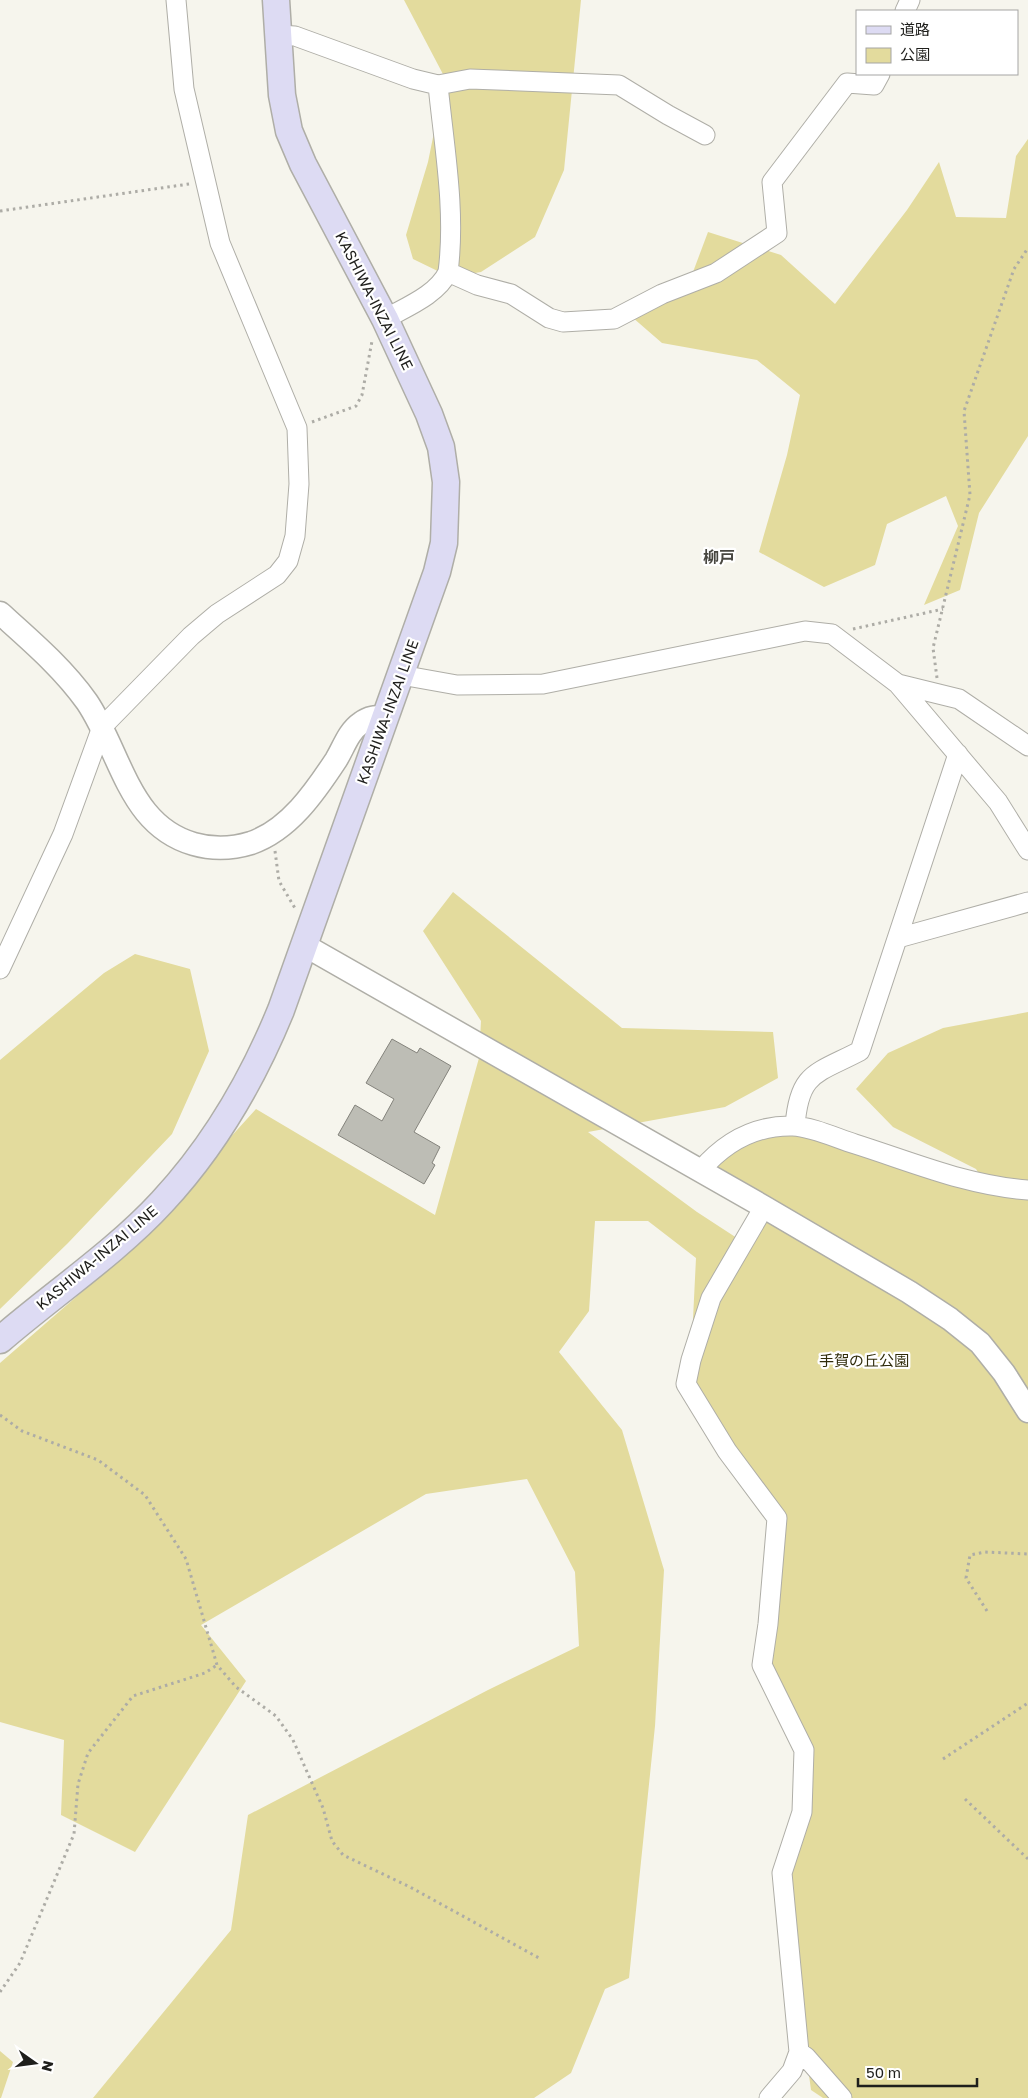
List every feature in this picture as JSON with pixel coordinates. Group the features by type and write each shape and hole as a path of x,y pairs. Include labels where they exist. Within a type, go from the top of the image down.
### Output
{"main road":[{"name":"KASHIWA-INZAI LINE","path":"0,1340 109,1251 162,1203 224,1124 264,1052 308,937 437,572 444,543 446,482 441,447 429,414 382,312 303,164 289,131 282,95 276,0"}],"street":[{"path":"0,969 63,834 102,727 190,636 217,614 277,575 288,560 295,536 298,492 297,428 220,243 184,89 176,0"},
{"path":"278,35 295,36 413,79 438,85 470,79 619,84 668,116 705,135"},
{"path":"448,272 477,285 511,294 549,318 563,322 614,319 662,294 716,274 777,233 772,182 847,83 874,85 879,75"},
{"path":"382,312 431,292 444,280 448,272 451,249 449,206 438,85"},
{"path":"0,613 53,662 86,701 102,727 146,811 165,831 189,843 212,848 228,848 252,843 274,833 297,812 336,760 350,734 359,724 370,717 385,717"},
{"path":"401,675 457,685 543,684 804,631 832,634 898,684 998,802 1028,850"},
{"path":"898,684 958,699 1028,746"},
{"path":"795,1126 797,1102 803,1086 811,1076 860,1051 958,754"},
{"path":"898,938 1028,902"},
{"path":"308,937 950,1318 980,1343 1004,1373 1028,1411"},
{"path":"701,1170 715,1154 737,1138 762,1129 795,1126 978,1184 1028,1190"},
{"path":"764,1206 711,1298 691,1360 686,1384 727,1451 777,1518 768,1624 762,1665 804,1750 802,1812 782,1873 799,2052 792,2072 769,2098"},
{"path":"799,2052 806,2057 842,2098"}],"path":[{"path":"0,211 205,182"},
{"path":"939,695 933,648 970,495 964,411 1014,269 1028,248"},
{"path":"297,428 356,406 364,386 382,312"},
{"path":"832,634 943,609"},
{"path":"274,833 279,882 296,910 308,937"},
{"path":"0,1416 22,1431 98,1460 145,1495 186,1559 217,1665 236,1687 276,1716 293,1740 323,1808 332,1841 343,1856 410,1887 539,1958"},
{"path":"987,1611 966,1578 970,1555 985,1552 1028,1554"},
{"path":"0,1992 20,1963 74,1834 78,1784 88,1753 133,1696 205,1673 217,1665"},
{"path":"943,1759 1028,1703"},
{"path":"965,1799 1028,1859"}],"green space":[{"path":"404,0 581,0 564,170 535,237 481,272 450,277 413,259 406,235 428,162 445,78"},
{"path":"1028,139 1028,436 979,513 960,590 924,605 958,526 946,496 887,524 875,565 824,587 759,552 787,455 800,395 757,360 662,343 632,317 690,280 708,232 781,255 835,304 907,210 939,162 956,217 1006,218 1016,156"},
{"name":"手賀の丘公園","path":"453,892 622,1028 773,1032 778,1078 725,1107 588,1132 697,1212 743,1242 764,1206 701,1170 776,1127 985,1184 976,1169 893,1127 856,1089 888,1053 943,1028 1028,1012 1028,2098 823,2098 811,2090 782,1873 804,1767 762,1665 777,1518 686,1384 691,1360 696,1258 648,1221 595,1221 589,1311 559,1352 622,1430 664,1570 655,1726 629,1978 605,1989 571,2073 534,2098 93,2098 231,1930 248,1815 488,1690 579,1646 575,1572 527,1479 426,1494 201,1625 246,1681 135,1852 61,1815 64,1740 0,1722 0,1363 121,1258 256,1109 435,1215 479,1058 481,1021 423,931"},
{"path":"135,954 190,969 209,1051 172,1134 68,1243 0,1309 0,1060 104,973"},
{"path":"0,2051 13,2062 1,2098 0,2098"}],"building":[{"path":"392,1039 417,1053 420,1048 451,1066 414,1132 440,1147 432,1163 435,1165 424,1184 338,1135 355,1105 382,1121 394,1099 366,1083"}],"district":[{"name":"柳戸","path":"719,557"}]}
